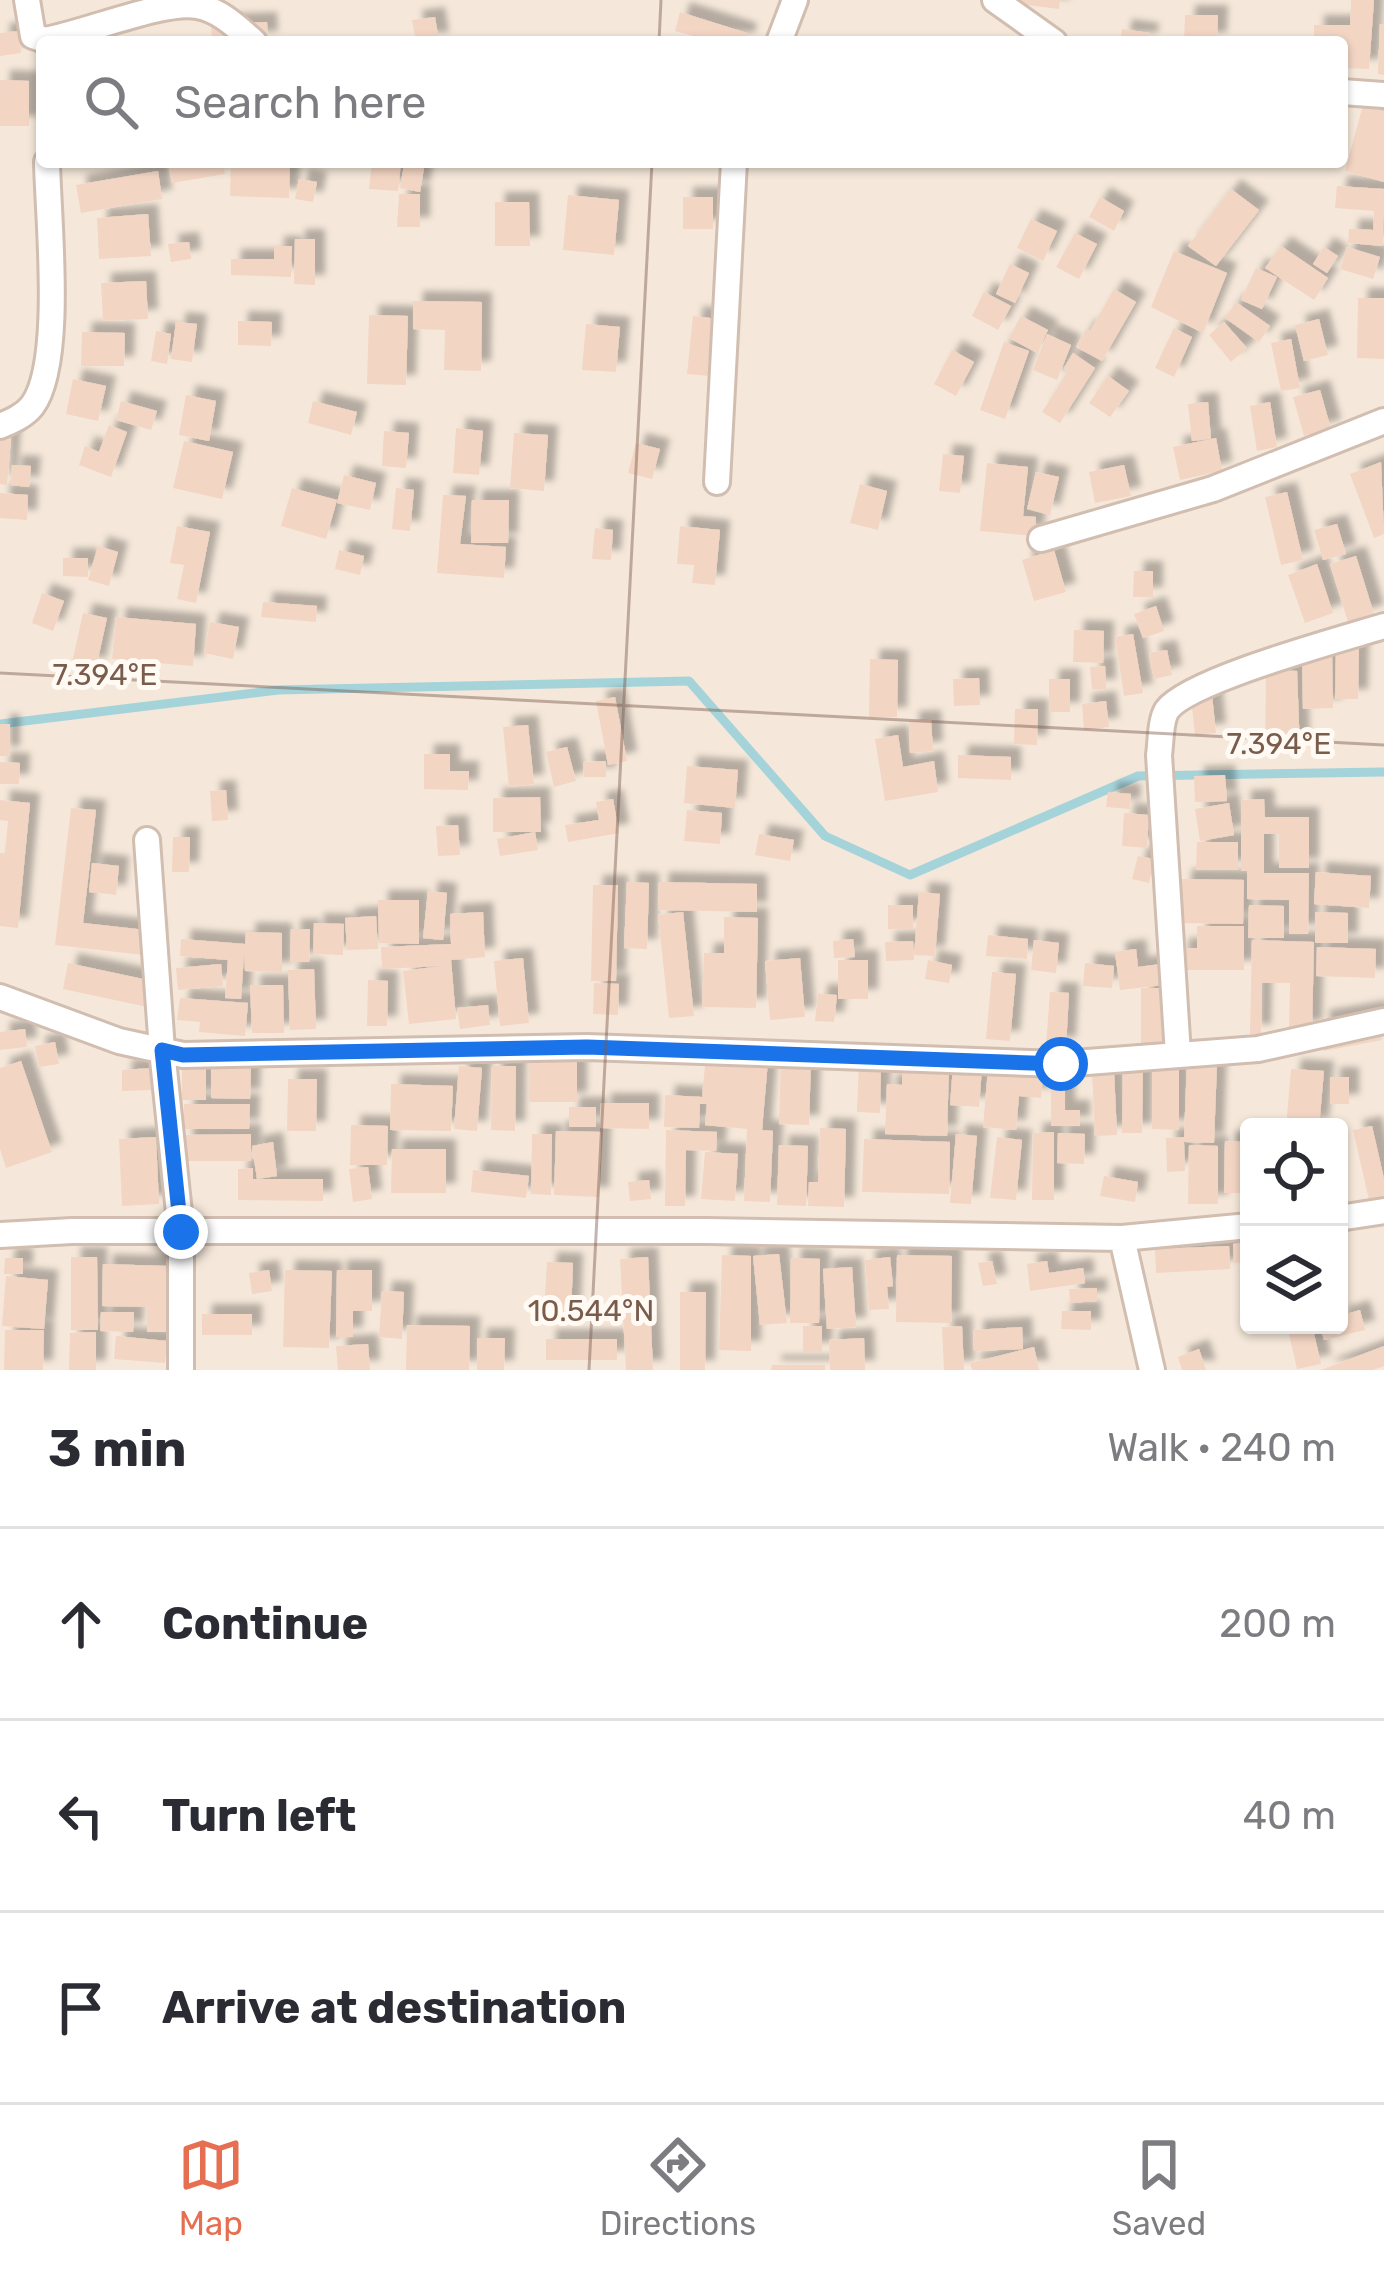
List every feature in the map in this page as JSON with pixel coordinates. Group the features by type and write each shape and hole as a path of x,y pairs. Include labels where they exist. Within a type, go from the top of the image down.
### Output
{"street":[{"path":"27,0 36,37"},
{"path":"781,36 795,0"},
{"path":"995,0 1046,36"},
{"path":"64,36 176,6 199,6 228,18 248,36"},
{"path":"1348,92 1384,95"},
{"path":"0,426 23,415 34,403 50,348 47,168"},
{"path":"717,482 734,168"},
{"path":"1041,539 1213,489 1384,421"},
{"path":"1178,1055 1160,775 1165,713 1182,696 1286,655 1384,626"},
{"path":"147,840 181,1232 182,1370"},
{"path":"0,997 119,1041 183,1055 587,1047 1061,1064 1258,1049 1384,1021"},
{"path":"1348,1217 1384,1211"},
{"path":"0,1235 707,1231 1122,1238 1240,1227"},
{"path":"1122,1238 1153,1370"}],"shaded area":[{"path":"0,0 1384,0 1384,1370 0,1370"}],"building":[{"path":"1020,0 1060,0 1059,9 1019,4"},
{"path":"1351,0 1374,0 1369,69 1348,68 1348,36 1314,36 1314,25 1350,25"},
{"path":"680,12 747,33 694,36 675,31"},
{"path":"1185,15 1218,15 1217,36 1184,36"},
{"path":"435,17 438,36 415,36 412,20"},
{"path":"267,22 268,36 212,36 211,24"},
{"path":"1380,24 1384,24 1384,75 1378,74"},
{"path":"1122,29 1149,33 1149,36 1121,36"},
{"path":"19,31 21,53 0,56 0,33"},
{"path":"0,80 29,81 29,126 0,126"},
{"path":"1363,105 1384,111 1384,182 1345,171"},
{"path":"169,168 224,168 225,174 172,183"},
{"path":"231,168 290,168 289,198 230,196"},
{"path":"371,168 400,168 398,191 369,189"},
{"path":"403,168 424,168 420,192 400,188"},
{"path":"158,171 162,199 81,213 76,185"},
{"path":"299,179 317,182 313,202 295,199"},
{"path":"1337,186 1384,189 1383,246 1348,243 1349,229 1373,230 1374,211 1335,208"},
{"path":"1231,189 1259,210 1216,266 1188,246"},
{"path":"399,194 420,194 420,227 397,227"},
{"path":"568,195 619,200 614,255 563,250"},
{"path":"683,197 713,197 713,229 683,229"},
{"path":"1100,197 1124,211 1114,231 1089,217"},
{"path":"495,202 529,202 530,246 495,246"},
{"path":"148,214 151,256 99,259 97,218"},
{"path":"1031,219 1057,231 1043,261 1017,248"},
{"path":"1075,233 1097,244 1079,279 1056,267"},
{"path":"295,239 315,239 315,285 294,284"},
{"path":"189,242 191,259 171,262 168,244"},
{"path":"274,246 292,246 291,277 231,275 231,259 274,259"},
{"path":"1281,246 1328,278 1314,300 1265,268"},
{"path":"1324,247 1338,256 1327,273 1313,264"},
{"path":"1347,247 1380,257 1373,279 1340,269"},
{"path":"1174,251 1227,273 1203,333 1151,307"},
{"path":"1010,264 1029,273 1015,303 996,294"},
{"path":"1256,268 1277,277 1262,309 1241,300"},
{"path":"146,281 148,319 103,321 101,283"},
{"path":"1114,289 1136,302 1102,361 1076,347"},
{"path":"984,292 1011,306 998,330 972,316"},
{"path":"1358,298 1384,298 1384,359 1357,358"},
{"path":"413,301 482,302 481,371 444,370 445,330 413,329"},
{"path":"1236,302 1270,326 1259,342 1225,318"},
{"path":"369,315 408,316 406,385 367,384"},
{"path":"693,316 727,320 721,377 687,374"},
{"path":"1021,316 1048,330 1037,353 1009,338"},
{"path":"1319,319 1328,355 1304,361 1295,325"},
{"path":"238,321 272,322 271,346 238,345"},
{"path":"176,322 197,324 192,362 171,359"},
{"path":"1224,322 1247,348 1231,362 1209,335"},
{"path":"586,324 620,327 616,372 582,370"},
{"path":"1174,328 1192,337 1174,377 1155,368"},
{"path":"156,331 171,334 167,364 151,361"},
{"path":"82,332 125,333 124,366 81,366"},
{"path":"1047,334 1071,345 1057,380 1033,370"},
{"path":"1291,339 1300,388 1281,391 1271,343"},
{"path":"1004,342 1029,351 1005,419 980,410"},
{"path":"952,350 974,362 956,396 934,384"},
{"path":"1073,353 1095,368 1060,423 1042,412 1068,371 1064,368"},
{"path":"1108,376 1129,391 1110,417 1089,403"},
{"path":"73,379 106,386 98,421 66,414"},
{"path":"1320,390 1331,429 1304,436 1293,397"},
{"path":"186,395 216,401 209,441 179,435"},
{"path":"121,401 157,411 151,430 116,420"},
{"path":"313,401 357,412 351,435 308,423"},
{"path":"1208,402 1211,439 1192,441 1188,404"},
{"path":"1270,402 1277,447 1257,451 1250,406"},
{"path":"0,425 12,426 7,485 0,484"},
{"path":"109,425 127,432 111,477 79,465 85,446 99,452"},
{"path":"456,428 483,431 479,475 453,473"},
{"path":"384,431 409,433 406,468 382,466"},
{"path":"514,433 548,435 544,491 510,488"},
{"path":"1216,438 1222,471 1180,480 1173,447"},
{"path":"184,441 233,452 222,499 173,488"},
{"path":"636,443 660,449 652,479 628,473"},
{"path":"943,454 964,456 960,493 939,491"},
{"path":"1381,462 1384,534 1374,538 1350,474"},
{"path":"987,463 1028,467 1023,516 1036,517 1034,536 980,531"},
{"path":"12,465 31,466 29,487 11,485"},
{"path":"1124,465 1131,496 1095,503 1089,472"},
{"path":"1036,472 1059,477 1050,515 1027,509"},
{"path":"344,475 376,483 370,510 337,503"},
{"path":"860,484 887,491 878,530 850,523"},
{"path":"292,488 337,500 326,539 281,526"},
{"path":"396,488 414,490 410,531 392,529"},
{"path":"1287,492 1303,560 1281,565 1265,497"},
{"path":"0,493 28,495 27,520 0,518"},
{"path":"443,495 466,496 460,544 506,547 504,578 437,573"},
{"path":"472,500 509,500 508,543 471,543"},
{"path":"1337,524 1346,554 1323,560 1314,530"},
{"path":"177,526 210,532 196,603 177,599 184,565 170,563"},
{"path":"680,526 720,530 715,585 692,583 694,565 677,564"},
{"path":"595,528 613,530 611,560 592,559"},
{"path":"98,546 118,552 109,586 88,580"},
{"path":"339,550 364,556 360,575 335,569"},
{"path":"1054,550 1066,592 1034,601 1022,560"},
{"path":"1356,556 1374,614 1348,622 1330,564"},
{"path":"63,558 88,558 88,577 63,576"},
{"path":"1317,564 1333,613 1305,623 1288,575"},
{"path":"1134,571 1153,571 1153,597 1133,597"},
{"path":"42,593 64,601 53,631 32,623"},
{"path":"263,602 317,606 316,622 261,617"},
{"path":"1156,606 1164,631 1143,638 1134,614"},
{"path":"83,613 107,618 96,668 72,663"},
{"path":"116,617 196,624 193,666 112,659"},
{"path":"210,622 239,627 233,659 204,653"},
{"path":"1074,630 1104,631 1103,663 1073,662"},
{"path":"1133,634 1143,693 1124,696 1115,637"},
{"path":"1336,647 1359,648 1358,699 1335,699"},
{"path":"1167,650 1172,675 1154,679 1149,653"},
{"path":"1332,652 1333,708 1303,709 1302,653"},
{"path":"870,659 898,660 897,717 869,717"},
{"path":"1105,666 1106,689 1092,689 1090,667"},
{"path":"1266,670 1297,671 1300,750 1265,750"},
{"path":"979,678 980,705 954,706 953,679"},
{"path":"1049,679 1070,679 1070,712 1049,712"},
{"path":"1212,695 1216,733 1195,735 1191,698"},
{"path":"615,697 627,761 608,765 596,701"},
{"path":"1106,701 1109,727 1084,730 1082,704"},
{"path":"1015,709 1038,709 1037,745 1014,744"},
{"path":"931,720 933,751 910,753 909,721"},
{"path":"0,724 10,724 10,756 0,756"},
{"path":"528,725 534,784 509,787 503,727"},
{"path":"898,735 903,767 934,761 938,792 885,801 875,739"},
{"path":"567,747 576,781 554,787 546,752"},
{"path":"424,754 450,754 450,771 469,771 468,790 424,789"},
{"path":"958,755 1011,757 1011,780 958,778"},
{"path":"606,761 606,777 584,777 583,762"},
{"path":"0,762 20,763 19,784 0,784"},
{"path":"687,766 738,770 735,808 684,803"},
{"path":"1225,775 1227,801 1195,802 1194,776"},
{"path":"226,790 228,820 212,821 210,791"},
{"path":"1108,792 1131,794 1130,809 1106,807"},
{"path":"540,797 541,832 493,832 493,798"},
{"path":"613,799 619,833 568,842 565,825 599,820 596,802"},
{"path":"1264,799 1265,817 1309,817 1309,868 1279,868 1279,834 1264,834 1264,873 1309,873 1308,934 1289,934 1289,900 1247,899 1247,871 1241,871 1241,800"},
{"path":"0,800 30,803 18,928 0,926 0,853 5,853 8,821 0,820"},
{"path":"1229,803 1234,835 1200,841 1195,809"},
{"path":"71,808 96,810 83,923 155,931 152,956 55,945"},
{"path":"687,810 722,813 720,844 684,841"},
{"path":"1124,813 1149,815 1147,848 1122,846"},
{"path":"458,825 460,855 438,856 436,826"},
{"path":"535,832 538,850 500,856 497,839"},
{"path":"759,834 794,840 790,861 755,855"},
{"path":"173,837 190,837 189,872 172,872"},
{"path":"1197,842 1238,842 1238,870 1196,870"},
{"path":"1138,856 1154,859 1149,883 1132,879"},
{"path":"92,863 119,866 116,895 89,892"},
{"path":"1316,872 1371,876 1369,908 1314,904"},
{"path":"1182,879 1244,880 1243,924 1179,923"},
{"path":"627,882 649,883 647,949 624,948"},
{"path":"659,882 757,884 757,912 658,910"},
{"path":"593,885 618,885 616,981 591,981"},
{"path":"428,891 447,893 443,940 423,938"},
{"path":"919,892 940,894 935,956 914,955"},
{"path":"378,900 419,900 419,944 379,943"},
{"path":"888,905 913,905 913,929 888,929"},
{"path":"1249,905 1284,906 1284,938 1248,938"},
{"path":"483,912 485,957 451,960 456,1019 409,1024 403,971 441,966 382,969 381,947 451,944 450,914"},
{"path":"683,912 694,1016 669,1018 658,915"},
{"path":"1315,912 1348,913 1348,943 1315,943"},
{"path":"376,916 378,949 347,950 345,918"},
{"path":"724,917 758,918 756,1008 702,1007 704,953 724,953"},
{"path":"314,923 344,924 343,955 313,954"},
{"path":"1197,926 1244,926 1244,970 1178,970 1179,948 1197,948"},
{"path":"291,929 310,929 309,962 290,962"},
{"path":"246,932 282,933 282,972 245,971 244,954 241,999 225,998 228,960 180,956 181,939 245,944"},
{"path":"988,935 1028,939 1027,959 986,956"},
{"path":"853,939 855,957 834,958 833,941"},
{"path":"1034,940 1059,943 1056,973 1031,970"},
{"path":"1252,940 1314,942 1312,1030 1289,1030 1290,983 1262,983 1261,1034 1250,1034"},
{"path":"913,941 914,960 886,961 885,942"},
{"path":"1317,947 1376,949 1375,978 1316,976"},
{"path":"1136,949 1138,967 1161,964 1164,985 1120,990 1115,952"},
{"path":"523,958 529,1023 500,1026 494,961"},
{"path":"800,958 805,1017 770,1020 765,961"},
{"path":"838,960 868,960 868,999 838,999"},
{"path":"928,960 952,965 949,983 925,979"},
{"path":"68,963 157,982 152,1008 63,989"},
{"path":"1085,963 1114,966 1112,988 1083,986"},
{"path":"221,964 223,986 178,990 176,968"},
{"path":"314,969 316,1029 290,1030 288,970"},
{"path":"992,972 1016,974 1010,1041 986,1039"},
{"path":"368,980 388,981 387,1026 367,1026"},
{"path":"594,983 619,984 618,1015 593,1014"},
{"path":"250,985 283,985 284,1033 252,1033"},
{"path":"1141,988 1168,988 1168,1043 1141,1044"},
{"path":"1050,992 1069,993 1066,1047 1046,1046"},
{"path":"818,994 837,995 834,1022 815,1021"},
{"path":"180,998 248,1003 245,1036 199,1032 200,1022 177,1020"},
{"path":"488,1005 490,1025 460,1029 457,1008"},
{"path":"1377,1010 1382,1040 1324,1051 1319,1020"},
{"path":"25,1029 27,1047 0,1050 0,1032"},
{"path":"55,1042 59,1064 39,1067 35,1046"},
{"path":"706,1055 768,1061 762,1130 773,1131 770,1202 744,1201 747,1129 705,1125 707,1104 700,1104 699,1128 664,1127 665,1095 702,1097"},
{"path":"781,1059 811,1059 809,1125 779,1124"},
{"path":"529,1060 577,1060 577,1102 529,1102"},
{"path":"21,1061 52,1152 6,1168 0,1149 0,1068"},
{"path":"859,1062 881,1063 880,1113 857,1112"},
{"path":"1187,1062 1217,1063 1214,1143 1184,1142 1185,1171 1167,1172 1166,1138 1184,1137"},
{"path":"1152,1063 1179,1064 1179,1130 1152,1129"},
{"path":"902,1065 949,1065 947,1136 885,1134 887,1084 902,1085"},
{"path":"1123,1065 1143,1065 1142,1133 1122,1133"},
{"path":"211,1066 251,1067 250,1099 211,1098"},
{"path":"459,1066 482,1068 477,1131 454,1129"},
{"path":"492,1066 516,1066 515,1131 491,1130"},
{"path":"953,1066 982,1068 979,1107 950,1105"},
{"path":"182,1067 206,1067 206,1100 182,1100"},
{"path":"152,1068 152,1090 122,1091 122,1070"},
{"path":"1291,1069 1324,1071 1320,1118 1287,1118"},
{"path":"988,1070 1043,1075 1041,1098 1019,1096 1016,1130 983,1127"},
{"path":"1114,1071 1117,1135 1095,1136 1092,1072"},
{"path":"1051,1076 1065,1076 1065,1110 1080,1110 1080,1126 1051,1126"},
{"path":"1330,1077 1349,1077 1349,1104 1330,1104"},
{"path":"288,1079 317,1079 316,1131 287,1131"},
{"path":"391,1084 453,1086 451,1131 390,1130"},
{"path":"601,1103 649,1103 649,1129 600,1128"},
{"path":"184,1104 250,1104 249,1129 184,1129"},
{"path":"569,1107 596,1107 596,1127 569,1127"},
{"path":"351,1125 388,1126 387,1165 350,1165"},
{"path":"1372,1126 1384,1197 1369,1200 1353,1130"},
{"path":"820,1128 846,1129 844,1207 808,1206 809,1182 818,1182"},
{"path":"666,1130 717,1132 716,1151 686,1150 685,1206 665,1206"},
{"path":"556,1131 601,1132 599,1197 554,1195"},
{"path":"1054,1132 1054,1200 1032,1200 1033,1133"},
{"path":"1058,1133 1085,1134 1084,1164 1057,1163"},
{"path":"251,1134 251,1161 183,1161 183,1135"},
{"path":"532,1134 552,1134 551,1195 531,1194"},
{"path":"956,1134 977,1136 971,1204 950,1203"},
{"path":"156,1137 159,1204 122,1206 119,1139"},
{"path":"997,1137 1022,1140 1016,1200 990,1198"},
{"path":"864,1139 950,1142 949,1194 862,1192"},
{"path":"1225,1141 1240,1142 1240,1193 1224,1193"},
{"path":"273,1142 277,1176 257,1179 252,1146"},
{"path":"779,1145 808,1146 806,1206 777,1205"},
{"path":"1189,1145 1218,1146 1218,1204 1188,1204"},
{"path":"392,1149 446,1149 446,1193 391,1193"},
{"path":"705,1152 738,1154 735,1201 701,1199"},
{"path":"368,1167 372,1199 353,1202 349,1169"},
{"path":"253,1168 253,1179 323,1179 323,1201 238,1200 238,1169"},
{"path":"473,1170 529,1176 526,1198 471,1192"},
{"path":"1104,1176 1138,1182 1135,1202 1100,1196"},
{"path":"649,1180 651,1199 630,1201 628,1182"},
{"path":"1233,1244 1240,1244 1240,1263 1234,1263"},
{"path":"1229,1246 1230,1269 1156,1273 1155,1249"},
{"path":"779,1254 787,1323 760,1325 753,1256"},
{"path":"722,1255 751,1256 751,1351 719,1350"},
{"path":"897,1255 952,1256 951,1323 896,1322"},
{"path":"71,1257 97,1257 98,1330 71,1330"},
{"path":"648,1257 653,1370 626,1370 620,1259"},
{"path":"890,1257 889,1309 869,1310 865,1260"},
{"path":"5,1258 23,1258 23,1274 4,1274"},
{"path":"791,1258 820,1259 819,1323 790,1323"},
{"path":"992,1261 997,1284 983,1286 978,1263"},
{"path":"1047,1261 1049,1273 1083,1268 1085,1283 1030,1291 1027,1264"},
{"path":"547,1262 573,1263 571,1314 544,1312"},
{"path":"103,1264 168,1266 166,1332 147,1332 147,1307 102,1306"},
{"path":"852,1267 856,1327 827,1329 823,1269"},
{"path":"269,1270 272,1291 252,1294 249,1273"},
{"path":"285,1270 332,1271 329,1348 283,1347"},
{"path":"337,1270 372,1270 372,1311 353,1311 353,1337 336,1337"},
{"path":"6,1276 48,1280 44,1329 2,1326"},
{"path":"1097,1288 1097,1301 1070,1303 1069,1289"},
{"path":"382,1291 404,1292 402,1339 379,1337"},
{"path":"680,1292 706,1292 705,1370 680,1370"},
{"path":"1360,1310 1365,1330 1324,1340 1322,1334 1348,1334 1348,1313"},
{"path":"1062,1311 1091,1311 1091,1330 1061,1329"},
{"path":"101,1312 134,1312 133,1332 100,1331"},
{"path":"202,1314 252,1314 252,1335 202,1335"},
{"path":"407,1325 470,1326 469,1370 406,1370"},
{"path":"803,1326 822,1326 822,1352 803,1352"},
{"path":"962,1326 964,1370 944,1370 942,1327"},
{"path":"1022,1327 1023,1349 974,1351 973,1330"},
{"path":"5,1330 44,1330 43,1370 4,1370"},
{"path":"96,1332 96,1370 69,1370 70,1333"},
{"path":"1289,1334 1314,1334 1321,1364 1297,1369"},
{"path":"116,1336 167,1341 165,1363 114,1359"},
{"path":"477,1338 505,1338 504,1370 477,1370"},
{"path":"864,1338 865,1370 830,1370 829,1340"},
{"path":"546,1339 617,1339 617,1360 546,1360"},
{"path":"368,1344 370,1370 338,1370 336,1346"},
{"path":"1384,1346 1384,1366 1321,1370"},
{"path":"1034,1347 1039,1370 972,1370 970,1363"},
{"path":"1199,1349 1206,1370 1182,1370 1178,1357"},
{"path":"772,1365 825,1365 825,1370 771,1370"}],"waterway":[{"path":"0,724 278,690 689,681 825,836 910,875 1138,776 1384,772"}],"route":[{"path":"181,1232 162,1050 183,1055 587,1047 1061,1064"}]}
